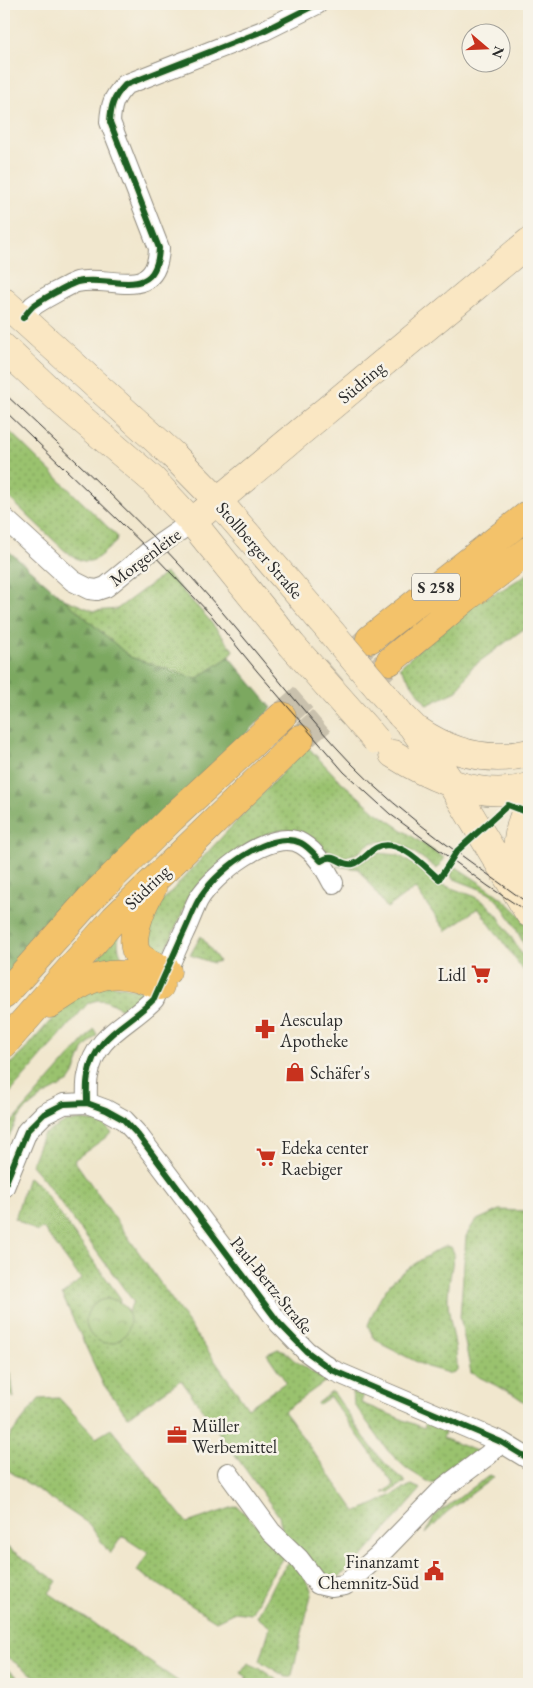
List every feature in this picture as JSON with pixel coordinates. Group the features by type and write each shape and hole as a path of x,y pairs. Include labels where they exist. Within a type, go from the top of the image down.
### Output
{"main road":[{"name":"Südring","path":"192,522 529,242"},
{"name":"Stollberger Straße","path":"13,310 174,456 218,501 320,619 406,720 450,794 479,832 522,902"},
{"name":"Stollberger Straße","path":"4,348 62,402 153,480 192,522 290,643 385,747 432,776 450,794"},
{"name":"S 258","path":"370,639 529,514"},
{"name":"S 258","path":"390,662 466,598 529,550"},
{"name":"Südring","path":"4,995 90,899 172,818 282,716"},
{"path":"406,720 435,742 454,751 497,757"},
{"name":"Südring","path":"4,1044 115,918 300,739"},
{"path":"450,794 458,773 468,765 480,760 529,753"},
{"name":"Stollberger Straße","path":"450,794 529,787"},
{"path":"522,902 517,854 520,832 529,807"},
{"path":"163,978 139,956 134,944 136,928 143,908 150,893 170,864"},
{"path":"22,1024 71,991 108,975 118,974 163,978"}],"street":[{"path":"13,310 33,306 75,282 94,280 125,284 142,282 152,272 158,262 159,248 110,122 111,106 116,94 125,84 263,31 317,4"},
{"name":"Morgenleite","path":"4,518 73,582 97,590 106,587 150,550 192,522"},
{"path":"87,1103 87,1077 96,1052 103,1040 154,998 198,900 211,883 249,853 267,844 284,840 301,843 314,854 321,861 333,883"},
{"name":"Paul-Bertz-Straße","path":"4,1187 27,1131 44,1114 64,1104 87,1103 106,1110 124,1120 138,1136 279,1323 306,1351 332,1370 501,1442 529,1459"},
{"path":"228,1473 271,1532 299,1559 318,1584 332,1587 345,1585 378,1556 445,1487 488,1455 501,1442"}],"green space":[{"path":"4,426 117,536 116,542 97,558 92,561 80,560 64,550 4,493"},
{"path":"4,547 130,657 196,679 229,657 272,708 4,980"},
{"path":"166,573 206,616 233,650 229,657 196,679 130,657 64,599 94,611 117,609"},
{"path":"529,573 529,625 472,667 457,691 427,705 400,667 466,607 503,589"},
{"path":"307,746 337,778 376,812 444,858 437,869 407,848 390,842 371,843 359,852 342,857 331,851 325,851 311,840 291,830 274,832 262,836 234,853 209,874 190,895 161,958 142,958 147,917"},
{"path":"378,853 398,855 440,884 471,895 486,903 498,916 529,966 529,978 478,908 446,931 415,888 387,908 359,869 336,866 353,866"},
{"path":"455,866 508,903 517,912 529,930 529,954 512,921 501,905 488,893 452,878 451,874"},
{"path":"120,932 118,942 121,955 131,966 88,969"},
{"path":"201,936 219,961 213,963 190,955"},
{"path":"99,982 144,991 144,997 127,1010 100,1000 88,1003 4,1100 4,1070 24,1051 65,1004"},
{"path":"94,1029 97,1035 83,1050 69,1082 43,1096 24,1111 6,1142 4,1140 4,1131"},
{"path":"82,1120 102,1123 112,1133 74,1160 248,1408 286,1382 267,1354 278,1349 283,1350 294,1360 326,1381 284,1411 356,1512 411,1485 421,1489 353,1567 340,1576 332,1578 322,1575 283,1535 279,1516 181,1380 128,1417 103,1384 62,1295 81,1279 43,1228 37,1232 15,1218 28,1177 39,1185 121,1299 120,1302 107,1299 97,1302 90,1308 87,1317 87,1326 91,1335 99,1340 112,1342 129,1321 128,1314 133,1301 31,1165 43,1135 66,1122"},
{"path":"499,1210 529,1211 529,1405 513,1394 471,1373 460,1317 466,1236 475,1221"},
{"path":"446,1246 451,1247 454,1253 448,1300 457,1362 457,1371 452,1374 427,1367 385,1346 373,1337 368,1325 380,1298 395,1279 433,1252"},
{"path":"108,1299 120,1303 126,1309 130,1321 126,1333 120,1339 108,1343 96,1339 90,1333 86,1321 90,1309 96,1303"},
{"path":"4,1370 11,1375 14,1398 4,1391"},
{"path":"352,1385 365,1391 361,1403 424,1428 427,1420 447,1427 443,1438 479,1452 445,1484 430,1483 407,1469 388,1451 354,1404"},
{"path":"332,1392 375,1452 406,1482 389,1492 383,1493 394,1485 330,1397 318,1405 317,1403"},
{"path":"59,1398 96,1438 111,1429 187,1523 237,1506 286,1553 269,1579 251,1614 235,1612 216,1621 137,1571 148,1553 122,1536 110,1554 89,1524 9,1471 4,1458 9,1437 39,1399"},
{"path":"490,1475 494,1477 447,1512 426,1534 434,1516"},
{"path":"4,1545 57,1581 49,1593 182,1684 46,1684 4,1655 4,1588 7,1583 4,1568"},
{"path":"292,1557 312,1591 292,1675 286,1677 260,1661 270,1627 257,1617 275,1581"},
{"path":"248,1663 283,1684 242,1684 247,1677 241,1673"},
{"path":"4,1667 28,1684 4,1684"}],"tunnel":[{"path":"282,716 369,640"},
{"path":"300,739 388,663"}],"tram line":[{"path":"4,393 166,550 217,606 317,726 372,784 437,838 529,904"},
{"path":"4,410 150,551 211,615 344,772 390,814 488,886 529,913"}],"cycle path":[{"path":"23,318 36,304 73,283 90,281 130,283 141,281 150,276 156,265 159,248 110,122 113,102 125,85 263,31 317,4"},
{"path":"87,1103 88,1076 98,1050 105,1040 154,999 198,901 215,878 243,856 273,842 288,840 301,843 321,861 326,858 334,858 344,863 353,864 376,848 384,845 393,846 410,854 439,879 457,851 508,805 529,813"},
{"path":"4,1187 27,1131 44,1114 64,1104 87,1103 106,1110 124,1120 138,1135 279,1323 306,1351 332,1370 501,1442 529,1459"}],"place":[{"name":"Lidl","path":"481,974"},
{"name":"Aesculap Apotheke","path":"265,1029"},
{"name":"Schäfer's","path":"295,1072"},
{"name":"Edeka center Raebiger","path":"266,1157"},
{"name":"Müller Werbemittel","path":"177,1435"},
{"name":"Finanzamt Chemnitz-Süd","path":"434,1571"}]}
